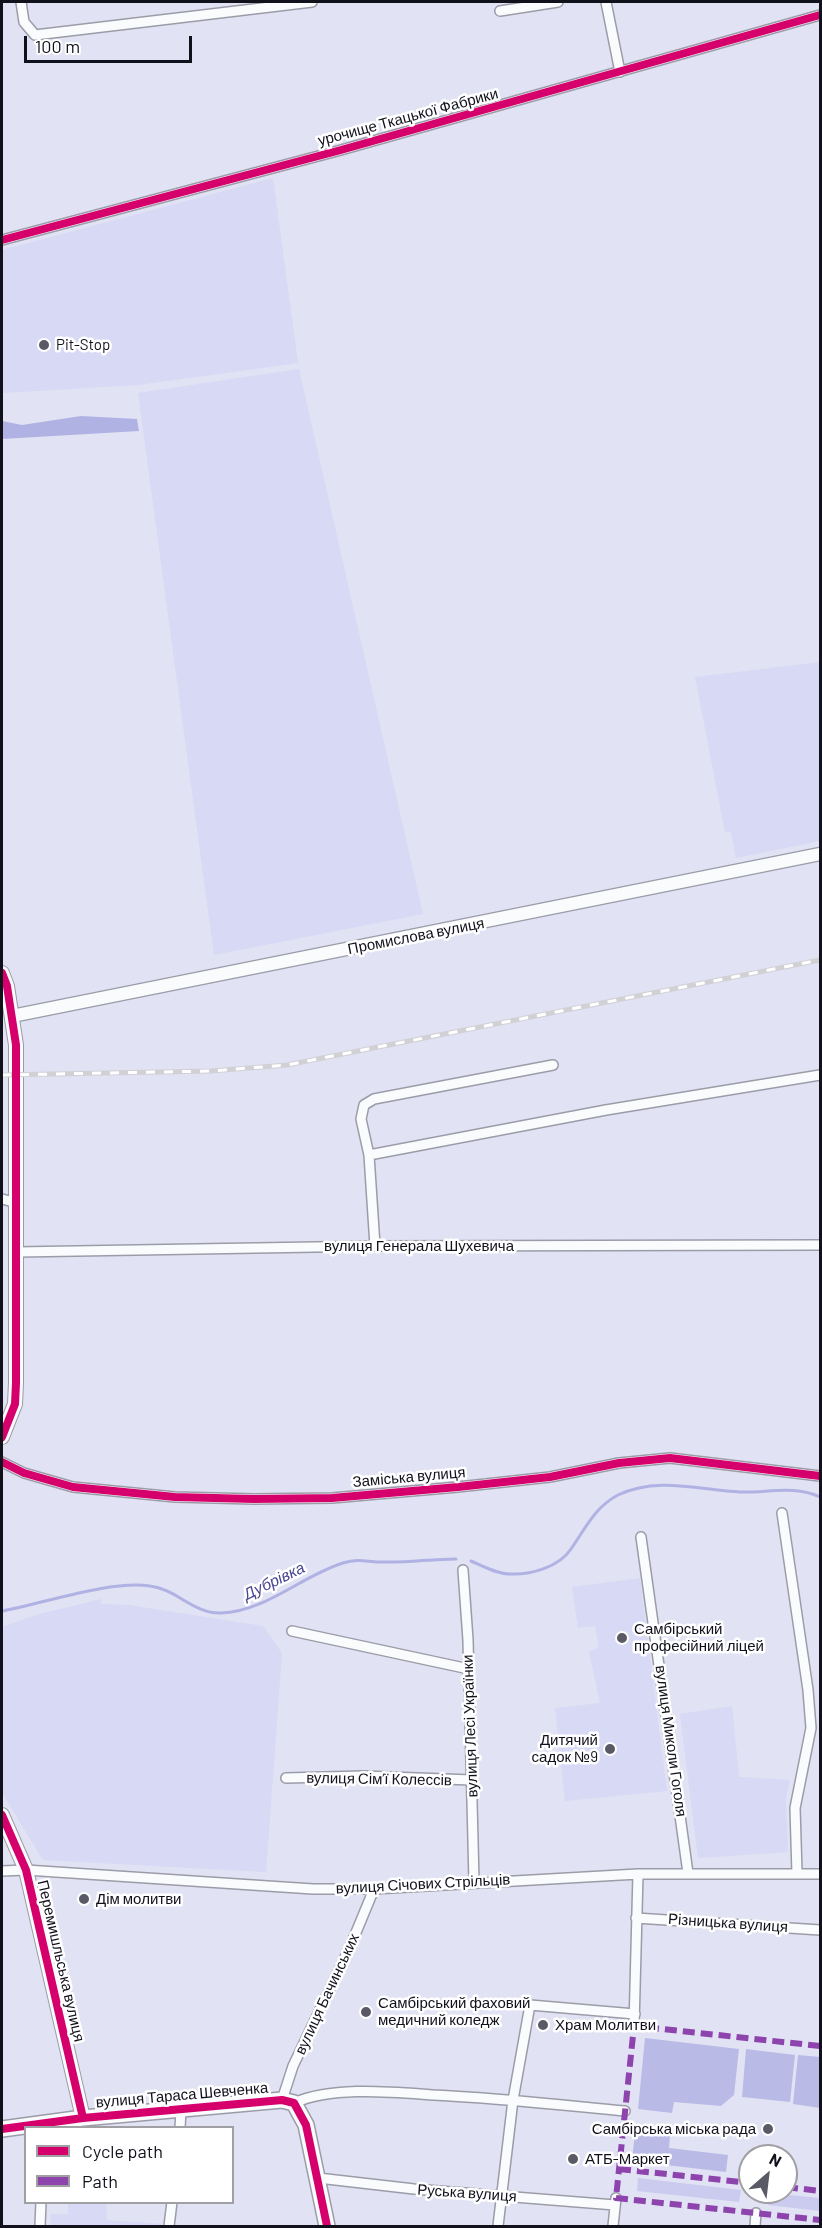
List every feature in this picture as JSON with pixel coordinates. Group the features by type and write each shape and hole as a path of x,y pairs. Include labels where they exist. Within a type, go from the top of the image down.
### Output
{"main road":[{"path":"2,973 16,1045 17,1203 15,1404 2,1437"},
{"name":"Перемишльська вулиця","path":"2,1815 26,1870 83,2118"},
{"path":"288,2101 306,2125 327,2226"},
{"name":"вулиця Тараса Шевченка","path":"44,2125 83,2118 288,2101"},
{"name":"вулиця Тараса Шевченка","path":"2,2129 24,2127"}],"street":[{"path":"21,2 24,22 35,35 312,2"},
{"path":"500,11 558,2"},
{"path":"606,2 620,72"},
{"name":"урочище Ткацької Фабрики","path":"2,240 620,72 820,15"},
{"name":"Промислова вулиця","path":"12,1016 820,854"},
{"path":"375,1246 369,1155 361,1119 364,1105 368,1101 553,1065"},
{"path":"369,1155 606,1110 820,1075"},
{"path":"2,1199 17,1203"},
{"name":"вулиця Генерала Шухевича","path":"17,1252 375,1246 820,1245"},
{"name":"Заміська вулиця","path":"2,1462 24,1473 73,1487 175,1497 254,1499 332,1498 458,1487 550,1477 619,1463 670,1458 820,1476"},
{"path":"782,1513 811,1728 795,1808 797,1873"},
{"name":"вулиця Миколи Гоголя","path":"641,1537 688,1873"},
{"name":"вулиця Лесі Українки","path":"464,1570 469,1669 474,1882"},
{"path":"292,1631 469,1669"},
{"name":"вулиця Сімʼї Колессів","path":"286,1778 363,1776 472,1780"},
{"name":"вулиця Січових Стрільців","path":"2,1870 313,1888 374,1889 638,1874 797,1873 820,1875"},
{"path":"634,2026 638,1874"},
{"name":"вулиця Бачинських","path":"288,2101 293,2066 350,1947 374,1889"},
{"name":"Різницька вулиця","path":"636,1918 820,1930"},
{"path":"498,2226 513,2100 530,2005 635,2014"},
{"name":"вулиця Тараса Шевченка","path":"288,2101 308,2097 380,2091 513,2100 625,2111"},
{"path":"180,2126 182,2110"},
{"name":"Руська вулиця","path":"318,2178 414,2189 616,2202 613,2226"},
{"path":"40,2226 41,2204"},
{"path":"169,2226 172,2204"},
{"path":"755,2226 756,2213"}],"shaded area":[{"path":"273,178 298,363 138,385 2,393 2,250"},
{"path":"299,369 423,914 214,955 138,393"},
{"path":"81,416 137,419 139,431 2,439 2,421 22,425"},
{"path":"820,662 820,841 736,858 731,832 725,832 695,677"},
{"path":"640,1578 667,1791 565,1801 555,1708 600,1703 589,1652 599,1647 595,1626 578,1628 572,1587"},
{"path":"101,1599 101,1604 129,1605 263,1626 282,1653 266,1872 43,1860 2,1793 2,1627 36,1615"},
{"path":"732,1706 739,1777 790,1780 786,1799 788,1852 698,1858 680,1714"},
{"path":"645,2038 739,2049 734,2095 721,2106 674,2102 672,2113 638,2109"},
{"path":"746,2049 795,2055 790,2102 742,2097"},
{"path":"798,2055 820,2057 820,2108 793,2104"},
{"path":"635,2132 670,2136 669,2148 728,2155 726,2172 632,2161"},
{"path":"638,2178 738,2190 738,2202 637,2191"},
{"path":"798,2196 820,2198 820,2211 768,2205 798,2204"},
{"path":"68,2204 106,2204 107,2220 162,2224 161,2226 50,2226 51,2214 68,2214"}],"waterway":[{"name":"Дубрівка","path":"471,1561 505,1574 527,1573 544,1569 566,1555 591,1519 610,1500 633,1489 648,1486 679,1486 740,1492 791,1490 820,1497"},
{"name":"Дубрівка","path":"2,1611 96,1589 134,1585 159,1588 202,1610 221,1613 253,1607 312,1576 343,1563 359,1560 401,1562 456,1559"}],"railway":[{"path":"2,1075 211,1071 287,1065 820,960"}],"marked path":[{"path":"820,2046 634,2026 616,2198 820,2220"},
{"path":"619,2169 738,2182"},
{"path":"798,2188 820,2191"}],"cycle path":[{"path":"2,240 341,150 820,15"},
{"path":"2,973 7,986 16,1045 16,1383 15,1404 2,1437"},
{"path":"2,1462 24,1473 73,1487 175,1497 254,1499 332,1498 458,1487 550,1477 619,1463 670,1458 820,1476"},
{"path":"2,1815 26,1870 83,2118"},
{"path":"24,2126 83,2118 282,2100 294,2103 306,2125 327,2226"},
{"path":"2,2129 24,2126"}],"place":[{"name":"Pit-Stop","path":"44,345"},
{"name":"Самбірський професійний ліцей","path":"622,1638"},
{"name":"Дитячий садок №9","path":"610,1749"},
{"name":"Дім молитви","path":"84,1899"},
{"name":"Самбірський фаховий медичний коледж","path":"366,2012"},
{"name":"Храм Молитви","path":"543,2025"},
{"name":"Самбірська міська рада","path":"768,2129"},
{"name":"АТБ-Маркет","path":"573,2159"}]}
